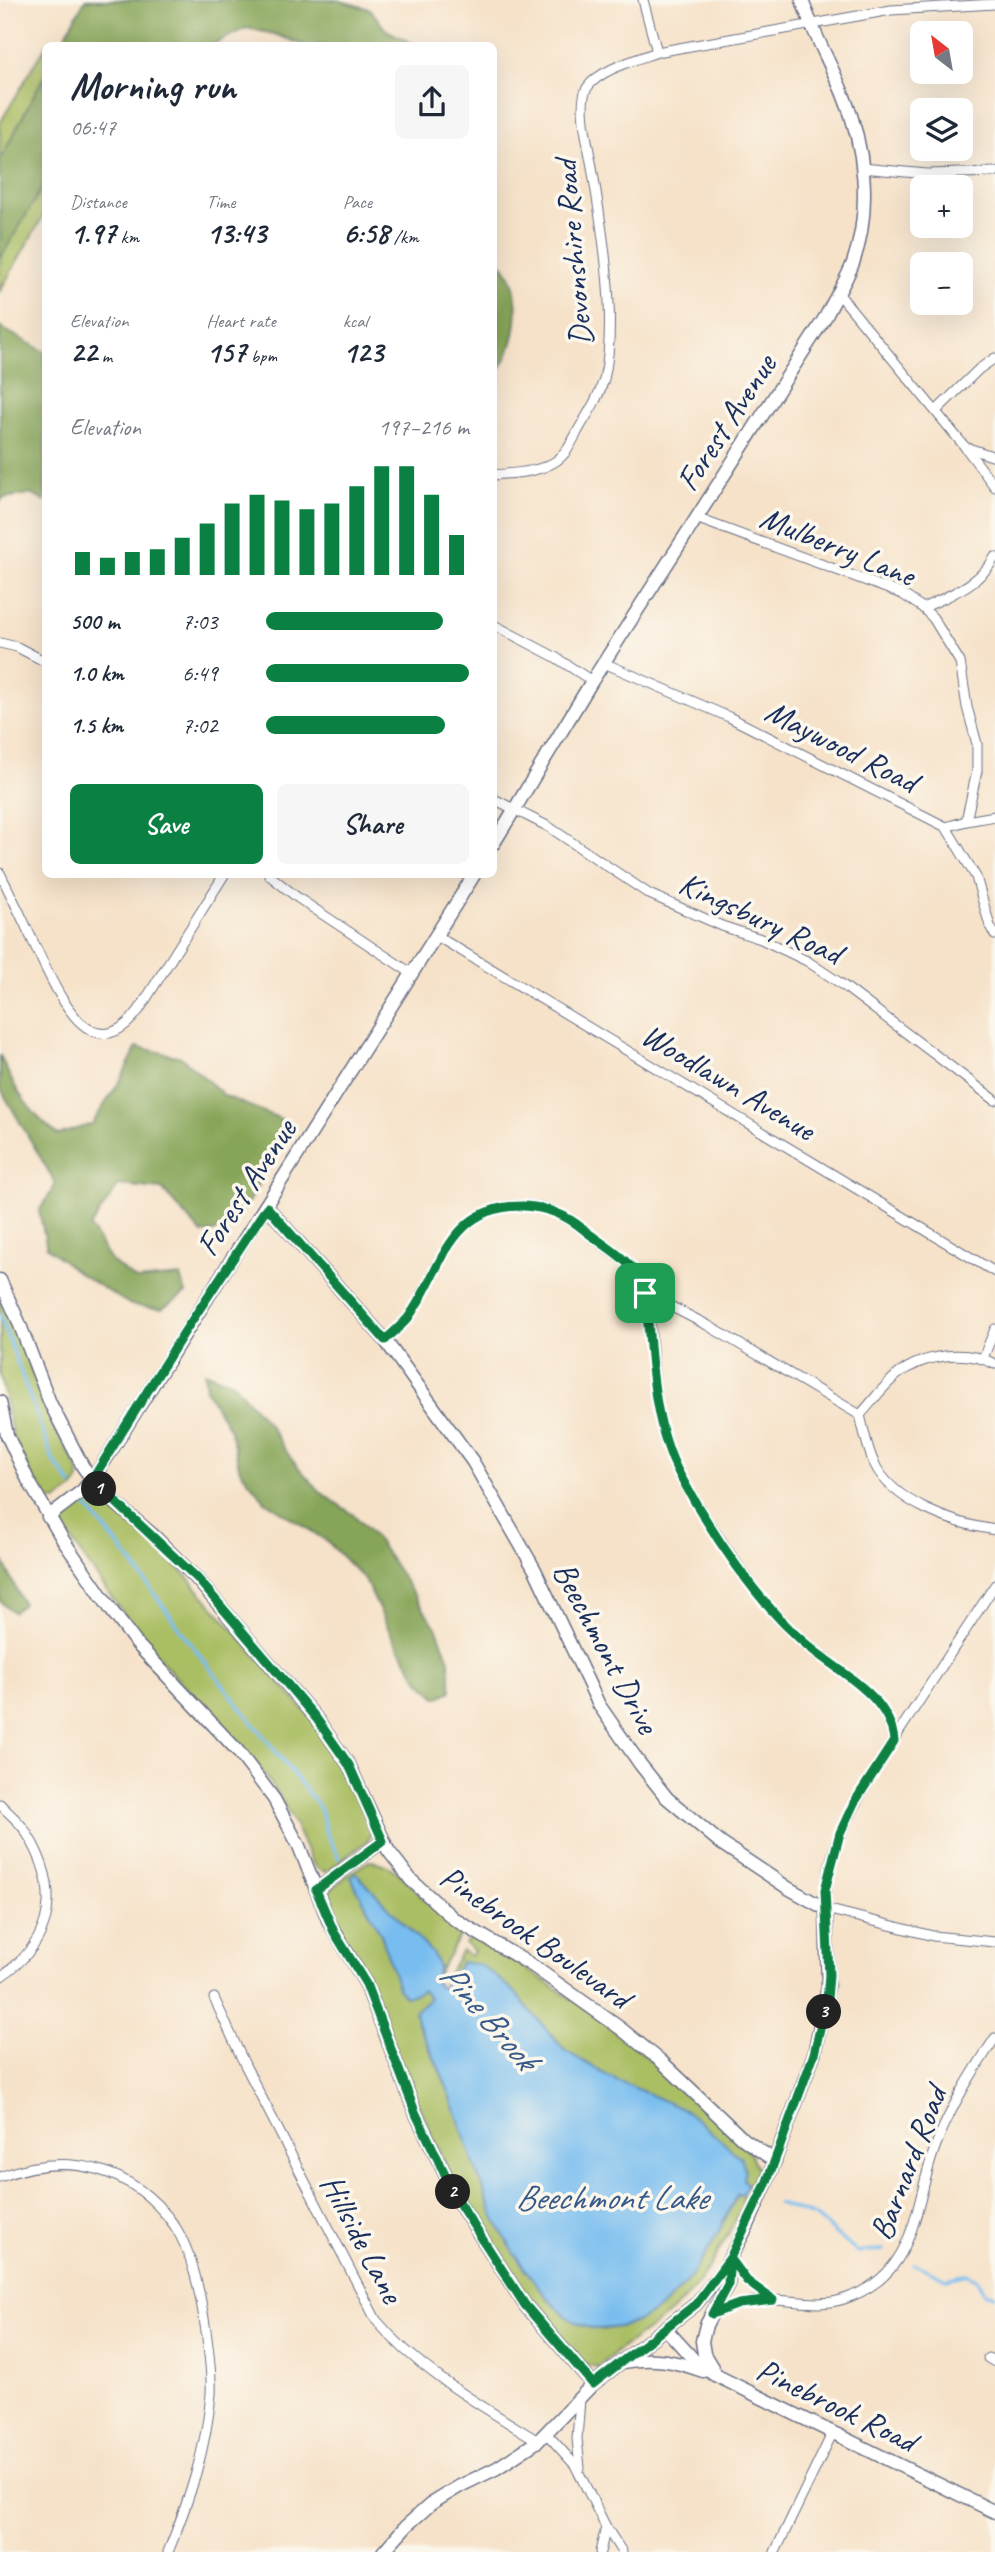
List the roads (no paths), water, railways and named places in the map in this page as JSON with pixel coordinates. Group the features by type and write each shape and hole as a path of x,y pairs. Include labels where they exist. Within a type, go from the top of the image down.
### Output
{"street":[{"path":"643,0 657,51 891,10 995,4"},
{"name":"Forest Avenue","path":"497,838 604,663 826,316 852,265 861,235 864,208 858,139 843,95 802,0"},
{"name":"Devonshire Road","path":"497,475 538,469 555,462 566,453 598,397 608,355 608,308 600,217 584,116 584,95 593,80 657,51"},
{"path":"862,168 927,174 995,172"},
{"path":"838,293 995,487"},
{"path":"936,411 979,369 995,358"},
{"path":"965,447 995,457"},
{"name":"Mulberry Lane","path":"696,518 902,594 923,608 946,636 960,663 967,708 977,744 977,771 966,821"},
{"path":"923,608 971,583 984,573 995,557"},
{"path":"497,627 555,657 593,681"},
{"path":"0,643 17,647 42,660"},
{"name":"Maywood Road","path":"604,663 729,717 946,827 976,877 995,935"},
{"name":"Kingsbury Road","path":"497,801 549,827 649,894 722,926 761,939 807,961 852,991 995,1100"},
{"path":"946,827 995,816"},
{"path":"0,873 60,996 77,1021 93,1031 110,1033 130,1023 221,878"},
{"path":"273,878 298,898 411,973"},
{"name":"Forest Avenue","path":"48,1517 92,1480 185,1331 267,1207 472,878"},
{"name":"Woodlawn Avenue","path":"435,934 995,1272"},
{"path":"385,1340 410,1314 446,1248 457,1234 480,1216 515,1206 544,1209 576,1223 617,1255 637,1273 645,1293 655,1390 662,1424 669,1451 688,1490 754,1590 777,1617 807,1645 869,1693 886,1715 894,1741"},
{"name":"Beechmont Drive","path":"267,1207 385,1340 438,1411 484,1480 535,1570 599,1705 635,1758 667,1798 710,1835 788,1888 826,1909"},
{"name":"Pinebrook Boulevard","path":"0,1280 54,1413 92,1480 197,1578 316,1718 353,1772 383,1841 411,1880 437,1906 464,1926 533,1966 620,2028 662,2061 742,2138 775,2161"},
{"path":"645,1293 707,1325 860,1415 875,1465 896,1492 925,1508 995,1530"},
{"path":"983,1358 995,1329"},
{"path":"860,1415 887,1383 909,1367 944,1355 983,1358 995,1364"},
{"path":"0,1402 12,1449 48,1517 124,1628 237,1750 265,1785 292,1830 334,1932 366,1984 416,2114 459,2203 518,2296 593,2384"},
{"path":"383,2552 397,2534 432,2503 497,2468 542,2437 593,2384 666,2329 704,2295 730,2258 748,2225 775,2161 808,2071 824,2013 829,1975 825,1890 847,1817 995,1585"},
{"path":"0,1804 24,1829 40,1857 47,1882 44,1929 30,1952 0,1978"},
{"path":"316,1890 383,1841"},
{"path":"826,1909 920,1934 995,1942"},
{"name":"Hillside Lane","path":"214,1998 251,2077 376,2320 396,2343 432,2371 542,2437 570,2458 580,2474"},
{"name":"Barnard Road","path":"712,2314 739,2304 773,2300 806,2304 836,2302 864,2290 897,2262 912,2233 924,2179 947,2118 963,2087 995,2038"},
{"path":"0,2177 21,2169 51,2164 100,2169 130,2182 150,2197 175,2227 195,2275 202,2304 210,2355 211,2391 203,2453 183,2516 167,2552"},
{"path":"730,2258 747,2281 773,2300"},
{"path":"716,2376 702,2345 704,2332 728,2284 730,2258"},
{"name":"Pinebrook Road","path":"666,2329 689,2355 716,2376 995,2512"},
{"path":"620,2362 667,2360 716,2376"},
{"path":"580,2397 577,2439 580,2474 606,2527 622,2552"},
{"path":"775,2552 832,2434"},
{"path":"600,2552 606,2527"}],"water":[{"name":"Beechmont Lake","path":"356,1873 432,1953 439,1967 434,1981 441,1988 461,1962 481,1965 513,1990 564,2050 608,2076 687,2111 741,2158 745,2169 743,2180 747,2184 743,2194 737,2194 718,2234 693,2273 662,2306 644,2318 623,2326 602,2329 586,2327 555,2306 529,2274 506,2240 491,2210 448,2090 417,2022 415,2012 429,1998 423,1990 406,1997 398,1988 381,1934 351,1877"}],"waterway":[{"name":"Pine Brook","path":"0,1315 53,1460 72,1485"},
{"name":"Pine Brook","path":"84,1503 320,1808 327,1834 339,1858"},
{"name":"Pine Brook","path":"778,2204 815,2216 857,2252 883,2250"},
{"name":"Pine Brook","path":"914,2264 947,2279 967,2274 976,2279 986,2294 995,2295"}]}
